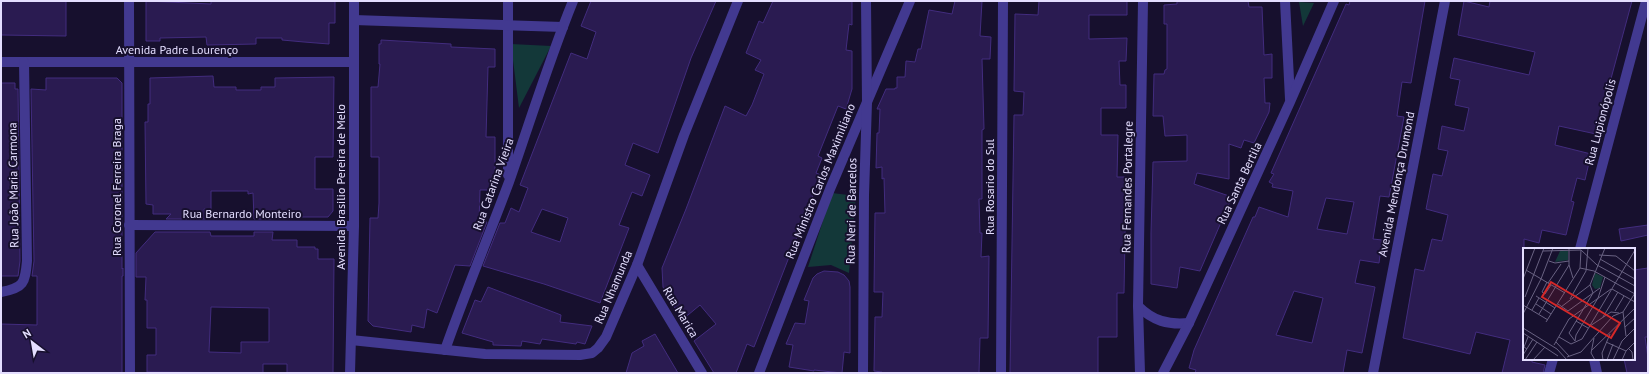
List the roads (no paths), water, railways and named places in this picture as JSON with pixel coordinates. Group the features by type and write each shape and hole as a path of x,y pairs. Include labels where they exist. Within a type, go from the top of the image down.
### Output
{"street":[{"name":"Rua Coronel Ferreira Braga","path":"129,1 130,373"},
{"name":"Avenida Brasilio Pereira de Melo","path":"350,373 354,226 354,1"},
{"path":"508,1 508,183"},
{"path":"354,20 563,27 573,1"},
{"name":"Rua Nhamunda","path":"351,340 485,354 580,356 592,353 598,348 606,337 637,265 684,135 738,1"},
{"name":"Rua Neri de Barcelos","path":"862,373 864,196 867,102 866,1"},
{"name":"Rua Ministro Carlos Maximiliano","path":"759,373 830,189 910,1"},
{"name":"Rua Rosario do Sul","path":"1001,373 1003,1"},
{"name":"Rua Fernandes Portalegre","path":"1140,373 1138,306 1142,1"},
{"path":"1285,1 1290,102"},
{"name":"Rua Santa Bertila","path":"1163,373 1189,323 1290,102 1334,1"},
{"name":"Avenida Mendonça Drumond","path":"1373,373 1445,1"},
{"name":"Rua Lupionópolis","path":"1580,248 1646,1"},
{"name":"Rua Catarina Vieira","path":"446,350 457,316 508,183 563,27"},
{"name":"Avenida Padre Lourenço","path":"1,62 354,62"},
{"name":"Rua João Maria Carmona","path":"1,292 13,290 21,286 24,282 27,261 24,62"},
{"name":"Rua Bernardo Monteiro","path":"129,224 354,226"},
{"name":"Rua Marica","path":"637,265 702,373"},
{"path":"1138,306 1158,320 1176,324 1189,323"},
{"path":"1549,373 1553,360"},
{"path":"1594,360 1597,373"}]}
